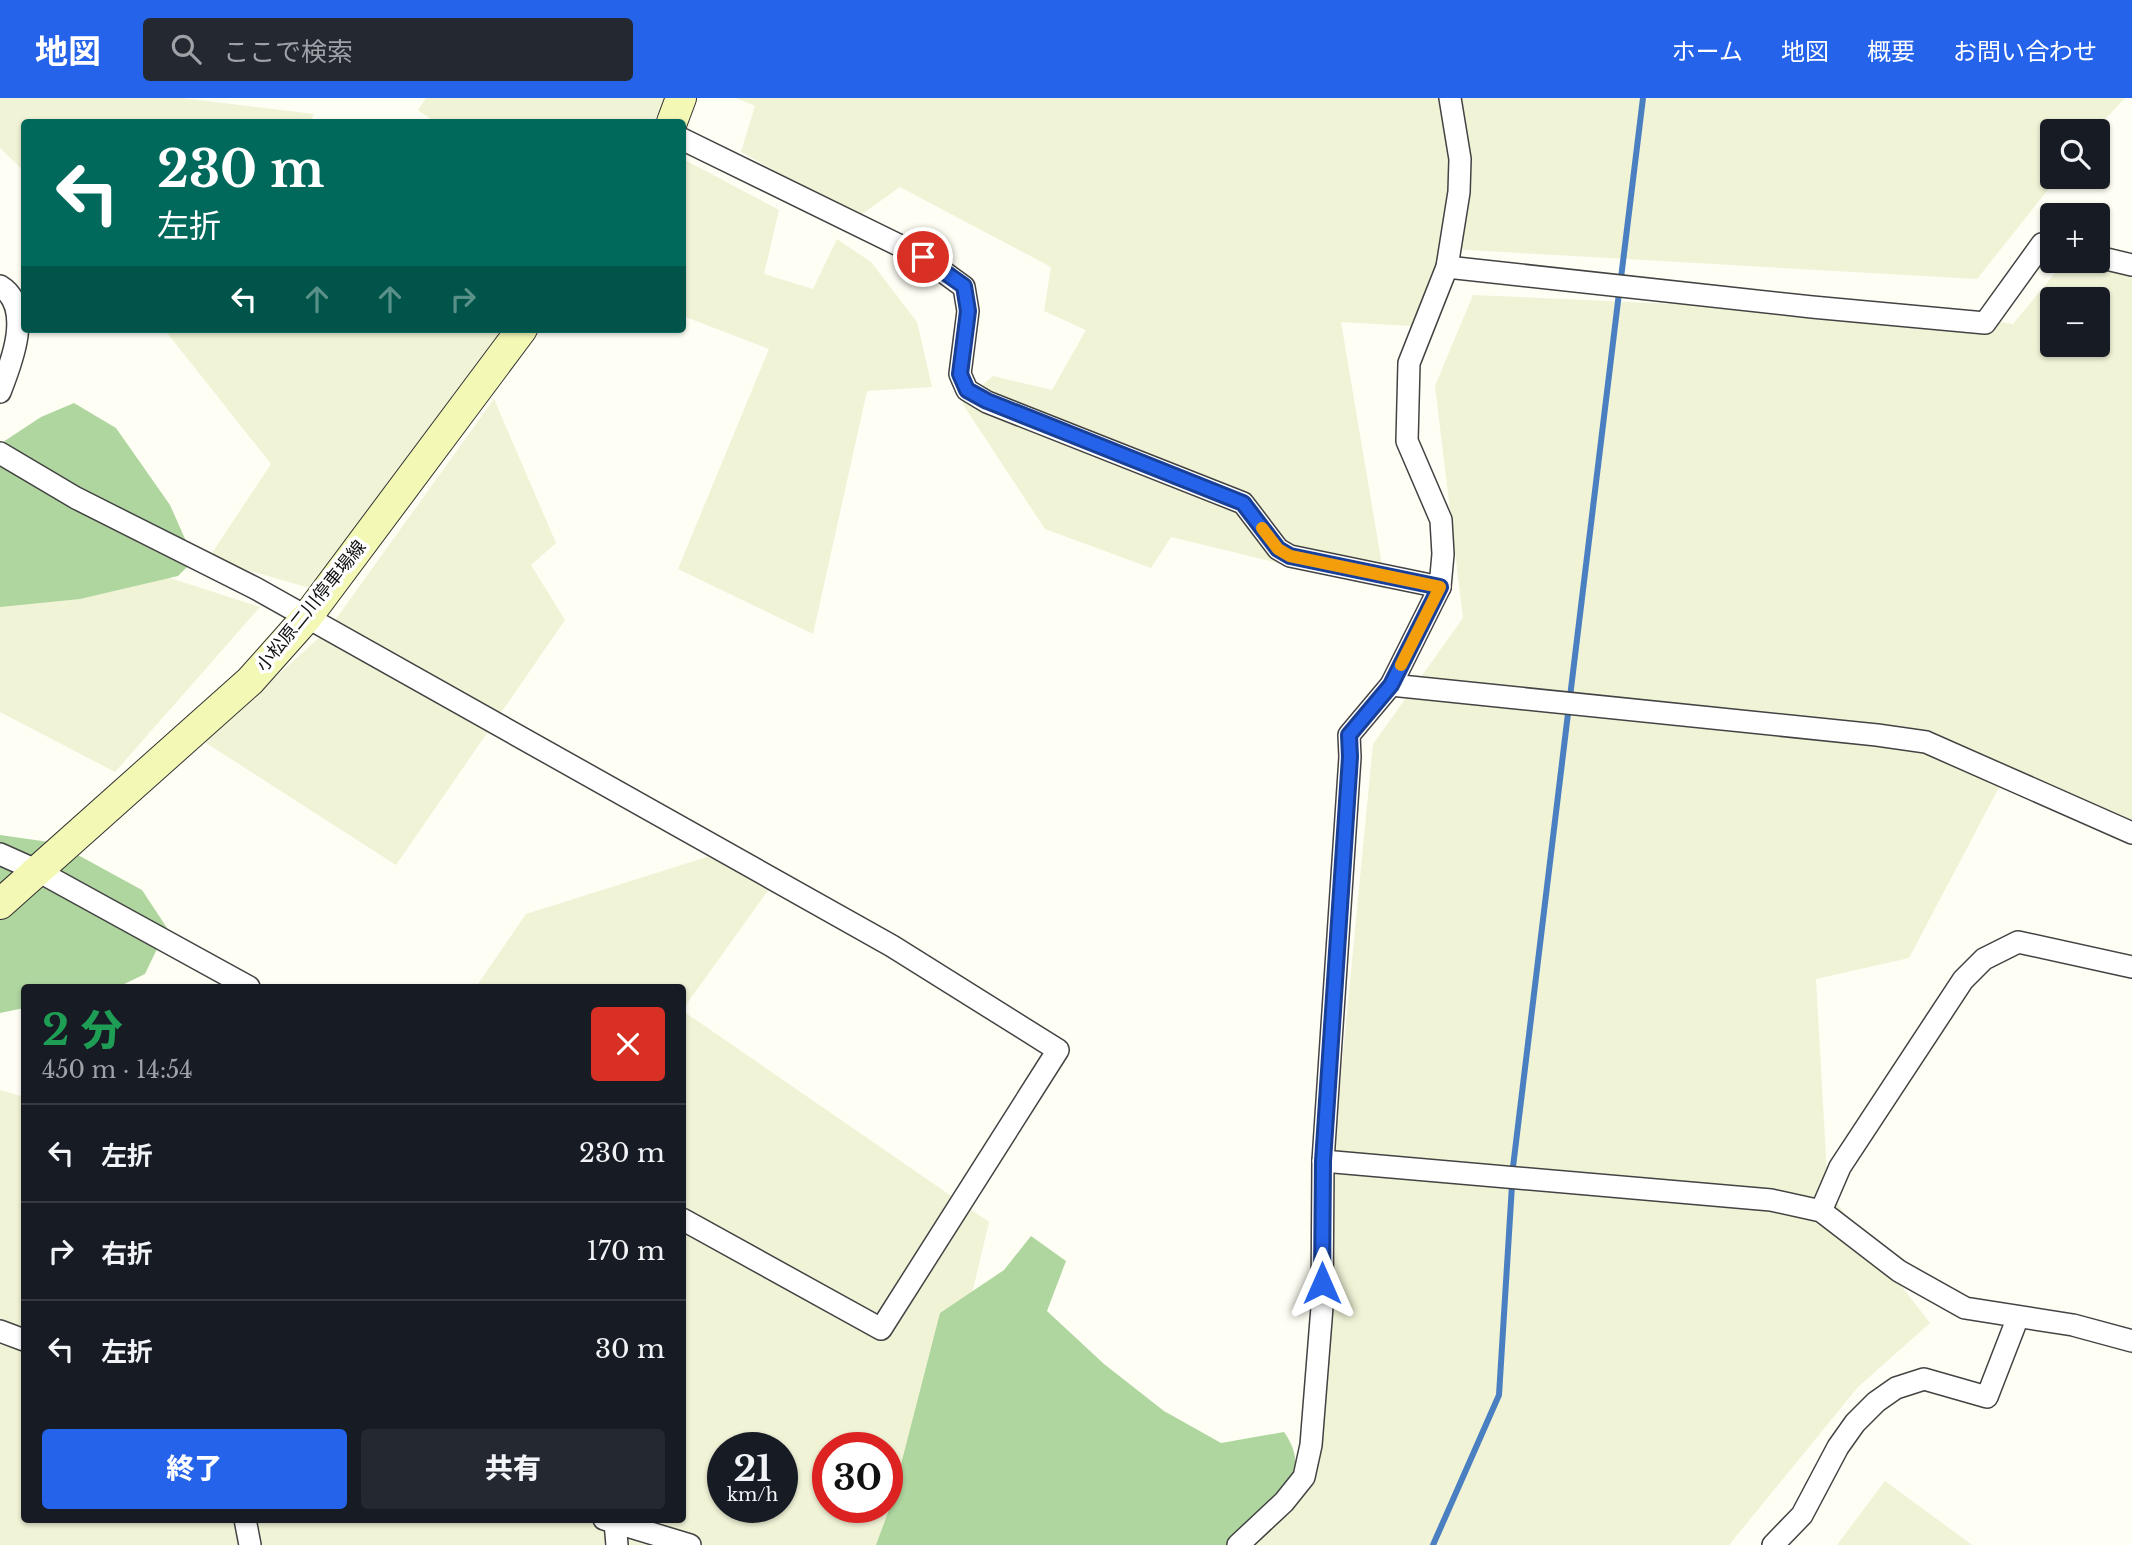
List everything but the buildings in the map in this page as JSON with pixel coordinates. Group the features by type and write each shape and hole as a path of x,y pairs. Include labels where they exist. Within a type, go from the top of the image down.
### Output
{"main road":[{"path":"673,119 681,98"},
{"name":"小松原二川停車場線","path":"0,905 250,681 307,617 519,333"}],"street":[{"path":"1238,1545 1284,1502 1304,1477 1311,1445 1322,1307 1323,1161 1350,757 1349,735 1391,685 1440,587 1443,554 1441,520 1407,441 1409,363 1447,267 1459,192 1460,159 1450,98"},
{"path":"686,141 923,257 964,286 968,311 960,374 967,390 987,401 1243,503 1278,549 1290,556 1440,587"},
{"path":"1447,267 1985,323 2040,247"},
{"path":"2110,260 2132,265"},
{"path":"0,286 8,291 15,305 18,322 10,366 0,392"},
{"path":"0,453 76,498 255,588 891,946 1058,1050 881,1329 686,1221"},
{"path":"1391,685 1926,742 2132,833"},
{"path":"0,854 38,871 244,984"},
{"path":"1821,1211 1840,1167 1963,980 1984,959 2018,942 2131,962"},
{"path":"1323,1161 1771,1199 1821,1211 1899,1270 1965,1308 2073,1325 2132,1341"},
{"path":"1773,1545 1802,1515 1838,1447 1855,1423 1876,1402 1896,1388 1924,1380 1987,1397 2018,1317"},
{"path":"0,1331 21,1339"},
{"path":"246,1523 250,1545"},
{"path":"611,1523 617,1545"},
{"path":"617,1523 690,1545"}],"green space":[{"path":"0,98 182,98 314,114 312,119 21,119 21,168 0,148"},
{"path":"426,98 670,98 655,119 431,119 418,110"},
{"path":"736,98 2125,98 2105,119 2040,119 2040,189 2048,189 1977,279 1451,249 1429,327 1341,322 1386,589 1171,537 1151,568 1045,529 962,403 993,376 1052,390 1086,330 1044,311 1051,267 900,187 858,217 741,152 755,106"},
{"path":"686,161 779,210 764,274 813,289 837,239 871,262 917,322 932,387 867,391 813,634 678,569 769,349 686,317"},
{"path":"2110,267 2132,275 2132,829 2005,776 1909,958 1816,979 1828,1192 1930,1323 1858,1387 1729,1545 1244,1545 1302,1477 1373,744 1463,618 1435,386 1473,295 1966,317 2013,324 2040,291 2040,357 2110,357 2110,287 2044,287 2055,273 2110,273"},
{"path":"167,333 501,333 317,590 208,559 271,464"},
{"path":"494,399 556,543 531,565 565,620 396,865 203,741 328,630"},
{"path":"74,403 116,428 170,505 190,550 187,567 178,576 80,599 0,607 0,444 41,417"},
{"path":"0,523 260,607 115,772 0,712"},
{"path":"0,835 56,843 142,890 167,928 145,974 124,984 21,984 21,1009 0,1013"},
{"path":"726,851 774,882 686,1005 686,984 478,984 526,914"},
{"path":"686,1013 989,1222 951,1383 903,1503 903,1432 812,1432 812,1523 895,1523 886,1545 0,1545 0,1090 21,1096 21,1523 686,1523"},
{"path":"1031,1236 1066,1261 1047,1311 1104,1364 1164,1411 1221,1443 1284,1432 1293,1448 1295,1460 1294,1472 1288,1485 1273,1503 1227,1545 876,1545 884,1523 903,1523 903,1457 940,1313 1004,1270"},
{"path":"1885,1481 1972,1545 1837,1545"}],"waterway":[{"path":"1621,278 1643,98"},
{"path":"1513,1167 1619,293"},
{"path":"1433,1545 1499,1395 1512,1185"}],"slow traffic":[{"path":"1262,528 1278,549 1290,556 1440,587 1401,665"}],"route":[{"path":"923,257 964,286 968,311 960,374 967,390 987,401 1243,503 1278,549 1290,556 1440,587 1391,685 1349,735 1350,757 1323,1161 1322,1283"}]}
